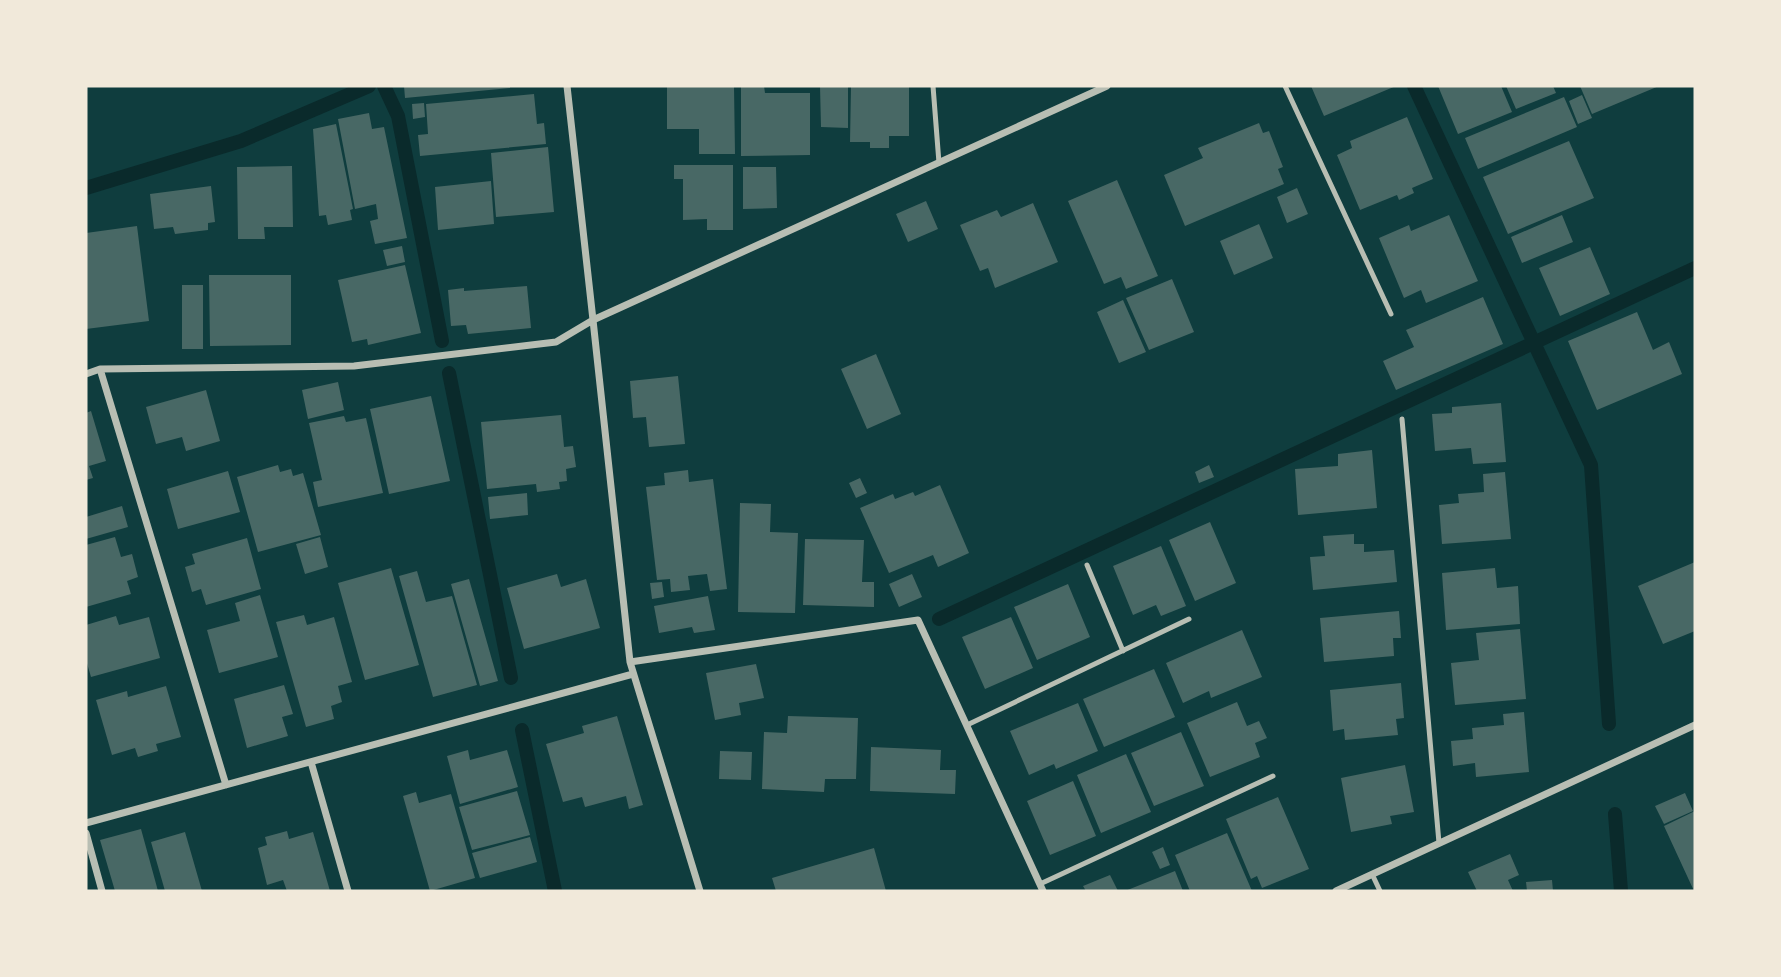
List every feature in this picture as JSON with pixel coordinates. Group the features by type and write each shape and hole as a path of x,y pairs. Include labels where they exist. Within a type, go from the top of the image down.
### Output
{"street":[{"path":"567,86 629,662 700,891"},
{"path":"86,373 100,369 354,366 556,342 593,320 1107,86"},
{"path":"100,369 226,785"},
{"path":"629,662 918,621 1042,888"},
{"path":"86,823 633,674"},
{"path":"1336,891 1695,725"},
{"path":"311,762 348,891"},
{"path":"86,833 102,891"}],"lane":[{"path":"933,86 939,163"},
{"path":"1285,86 1391,314"},
{"path":"1402,419 1438,843"},
{"path":"1087,565 1123,651"},
{"path":"967,725 1189,620"},
{"path":"1042,888 1273,776"},
{"path":"1372,874 1380,891"}],"building":[{"path":"404,86 510,86 510,88 405,98"},
{"path":"667,86 734,86 735,154 699,154 699,129 667,129"},
{"path":"741,86 764,86 765,93 810,93 810,155 741,156"},
{"path":"820,86 848,86 848,128 821,127"},
{"path":"851,86 909,86 909,136 889,136 889,148 870,148 870,142 850,142"},
{"path":"1311,86 1396,86 1324,116"},
{"path":"1438,86 1501,86 1512,112 1458,134"},
{"path":"1506,86 1553,86 1556,93 1516,109"},
{"path":"1580,86 1659,86 1592,114"},
{"path":"534,94 537,124 544,123 546,144 420,156 418,135 428,134 426,104"},
{"path":"1582,95 1592,118 1578,124 1569,101"},
{"path":"1564,97 1577,127 1478,169 1465,138"},
{"path":"424,103 425,117 413,119 412,104"},
{"path":"369,113 372,129 384,127 407,238 375,244 370,221 378,219 376,204 355,209 338,119"},
{"path":"1407,117 1433,179 1412,188 1414,193 1399,200 1397,195 1360,210 1337,155 1352,148 1350,141"},
{"path":"1259,123 1263,133 1269,131 1283,167 1278,169 1284,184 1185,226 1164,175 1203,158 1198,148"},
{"path":"336,124 353,209 350,210 352,220 328,225 326,215 319,216 313,129"},
{"path":"1569,141 1594,198 1508,234 1483,177"},
{"path":"548,147 554,212 496,217 491,153"},
{"path":"674,165 733,165 733,230 707,230 707,219 683,220 683,179 674,179"},
{"path":"292,166 293,227 264,227 265,239 238,239 237,167"},
{"path":"743,167 776,167 777,208 743,209"},
{"path":"1117,180 1158,276 1126,289 1121,277 1104,284 1068,201"},
{"path":"491,181 494,224 438,230 435,187"},
{"path":"211,186 215,222 208,223 208,230 175,234 173,227 154,229 150,194"},
{"path":"1297,188 1308,214 1287,223 1277,197"},
{"path":"926,201 938,229 908,242 896,214"},
{"path":"1033,203 1058,262 995,288 988,268 980,271 960,225 997,210 1001,217"},
{"path":"1449,215 1478,281 1426,303 1421,290 1404,298 1379,238 1409,225 1411,231"},
{"path":"1562,215 1573,242 1522,263 1511,237"},
{"path":"1259,224 1273,258 1234,275 1220,241"},
{"path":"137,226 149,321 86,329 86,233"},
{"path":"402,246 405,262 387,266 383,250"},
{"path":"1590,247 1610,294 1560,316 1539,268"},
{"path":"405,265 421,333 368,345 367,339 352,342 338,280"},
{"path":"209,275 291,275 291,345 210,346"},
{"path":"1172,279 1194,332 1149,350 1126,298"},
{"path":"182,285 203,285 203,349 182,349"},
{"path":"527,286 531,328 468,334 466,325 451,326 448,290"},
{"path":"1483,297 1503,344 1396,390 1383,361 1414,347 1406,330"},
{"path":"1123,300 1146,352 1119,363 1097,312"},
{"path":"1637,312 1653,350 1669,342 1682,374 1597,410 1568,341"},
{"path":"876,354 901,414 867,429 841,369"},
{"path":"678,376 685,444 649,447 646,417 633,418 630,381"},
{"path":"338,382 344,410 308,419 302,390"},
{"path":"206,390 220,441 186,451 182,437 156,444 146,407"},
{"path":"431,396 450,481 389,494 370,409"},
{"path":"1501,403 1506,462 1473,464 1471,448 1435,451 1432,414 1452,413 1452,407"},
{"path":"91,411 106,461 89,466 93,478 86,480 86,413"},
{"path":"561,415 564,447 573,446 576,467 566,469 567,481 559,482 560,489 537,492 536,484 487,489 481,422"},
{"path":"344,416 346,422 366,418 383,493 318,507 313,482 322,480 309,423"},
{"path":"1372,450 1377,508 1298,515 1295,469 1338,466 1338,454"},
{"path":"278,465 280,472 291,469 293,476 303,473 321,535 258,552 237,477"},
{"path":"1209,465 1214,477 1199,483 1195,472"},
{"path":"688,470 689,482 713,479 727,589 710,591 707,574 688,576 690,590 671,592 670,579 657,580 646,487 665,485 664,473"},
{"path":"228,471 240,512 178,529 167,489"},
{"path":"1505,472 1511,539 1442,544 1439,505 1459,503 1458,494 1484,492 1483,474"},
{"path":"860,478 867,493 856,498 849,483"},
{"path":"940,485 969,553 938,567 933,555 889,573 860,508 893,494 895,499 913,492 915,496"},
{"path":"527,493 528,515 490,519 488,497"},
{"path":"740,503 771,504 770,532 798,533 795,613 738,612"},
{"path":"122,506 128,527 86,539 86,517"},
{"path":"1210,522 1236,583 1195,601 1169,540"},
{"path":"1354,534 1354,544 1364,544 1364,552 1394,550 1397,582 1313,590 1310,557 1325,556 1323,536"},
{"path":"115,537 121,557 132,554 138,577 127,581 131,594 86,607 86,545"},
{"path":"320,537 328,567 305,574 296,544"},
{"path":"247,538 261,589 206,605 201,589 192,592 185,567 195,564 192,554"},
{"path":"805,539 864,540 862,582 874,582 874,607 803,605"},
{"path":"1161,546 1186,606 1161,616 1156,605 1133,615 1113,566"},
{"path":"1695,562 1695,631 1663,644 1638,586"},
{"path":"391,568 419,665 365,680 338,583"},
{"path":"1495,568 1497,588 1518,586 1520,624 1446,630 1442,573"},
{"path":"417,571 426,602 452,596 477,685 433,697 399,576"},
{"path":"557,574 561,587 586,579 600,628 524,649 507,588"},
{"path":"912,574 922,597 899,607 889,584"},
{"path":"469,579 498,681 480,686 451,584"},
{"path":"662,582 664,597 652,599 650,583"},
{"path":"1068,584 1090,637 1037,660 1014,607"},
{"path":"260,595 278,657 219,673 207,630 240,621 235,603"},
{"path":"708,596 715,630 694,633 692,627 659,633 654,606"},
{"path":"1399,611 1401,638 1393,638 1394,656 1324,662 1320,618"},
{"path":"304,615 307,625 334,617 352,682 338,686 342,702 331,706 334,719 306,727 276,622"},
{"path":"116,616 119,625 149,617 160,658 91,677 86,660 86,625"},
{"path":"1011,617 1033,668 985,689 962,637"},
{"path":"1520,629 1526,699 1455,705 1451,663 1479,660 1476,633"},
{"path":"1242,630 1262,677 1211,698 1209,691 1183,703 1166,663"},
{"path":"756,664 764,698 739,703 741,715 715,720 706,673"},
{"path":"1154,669 1175,717 1104,747 1083,699"},
{"path":"1401,683 1404,718 1396,719 1398,735 1345,740 1344,729 1333,731 1330,690"},
{"path":"284,685 293,714 282,717 288,736 247,748 234,699"},
{"path":"166,686 181,737 156,744 158,751 138,757 135,748 112,755 96,700 127,691 128,697"},
{"path":"1237,702 1247,726 1259,721 1267,738 1255,743 1260,757 1210,777 1187,723"},
{"path":"1078,703 1098,751 1056,769 1054,764 1029,775 1010,731"},
{"path":"1524,712 1529,772 1476,777 1475,763 1453,766 1451,741 1473,739 1472,728 1504,725 1503,714"},
{"path":"617,716 643,805 629,809 626,796 585,807 582,797 563,802 546,744 584,733 582,726"},
{"path":"788,716 858,718 856,779 825,779 824,792 762,789 764,732 787,733"},
{"path":"1181,732 1204,786 1154,806 1131,753"},
{"path":"871,747 941,750 940,770 956,770 955,794 870,791"},
{"path":"468,750 470,760 507,750 518,787 460,804 447,756"},
{"path":"720,751 752,752 751,780 719,779"},
{"path":"1126,754 1151,812 1101,833 1077,775"},
{"path":"1405,765 1414,812 1390,816 1392,824 1351,832 1341,778"},
{"path":"1073,781 1096,836 1050,855 1027,801"},
{"path":"517,791 530,835 472,850 459,807"},
{"path":"416,792 419,803 451,794 475,878 430,891 403,796"},
{"path":"1685,793 1693,811 1664,824 1655,806"},
{"path":"1278,797 1309,869 1262,888 1257,876 1251,879 1226,819"},
{"path":"1695,811 1695,891 1694,891 1664,826"},
{"path":"141,829 158,891 115,891 100,840"},
{"path":"287,831 289,839 313,832 330,891 287,891 283,880 267,885 258,848 267,845 265,837"},
{"path":"185,832 202,891 165,891 151,842"},
{"path":"1227,833 1252,891 1190,891 1175,855"},
{"path":"530,837 537,862 480,878 472,853"},
{"path":"1163,847 1170,865 1160,869 1152,852"},
{"path":"874,848 886,891 776,891 772,878"},
{"path":"1510,854 1519,875 1508,880 1513,891 1477,891 1468,872"},
{"path":"1175,871 1183,891 1125,891"},
{"path":"1110,875 1118,891 1086,891 1083,886"},
{"path":"1552,880 1553,891 1527,891 1526,882"}],"waterway":[{"path":"86,188 241,141 369,86"},
{"path":"384,86 398,116 442,341"},
{"path":"1414,86 1591,465 1609,724"},
{"path":"939,619 1695,268"},
{"path":"449,373 511,678"},
{"path":"522,730 555,891"},
{"path":"1615,814 1621,891"}]}
